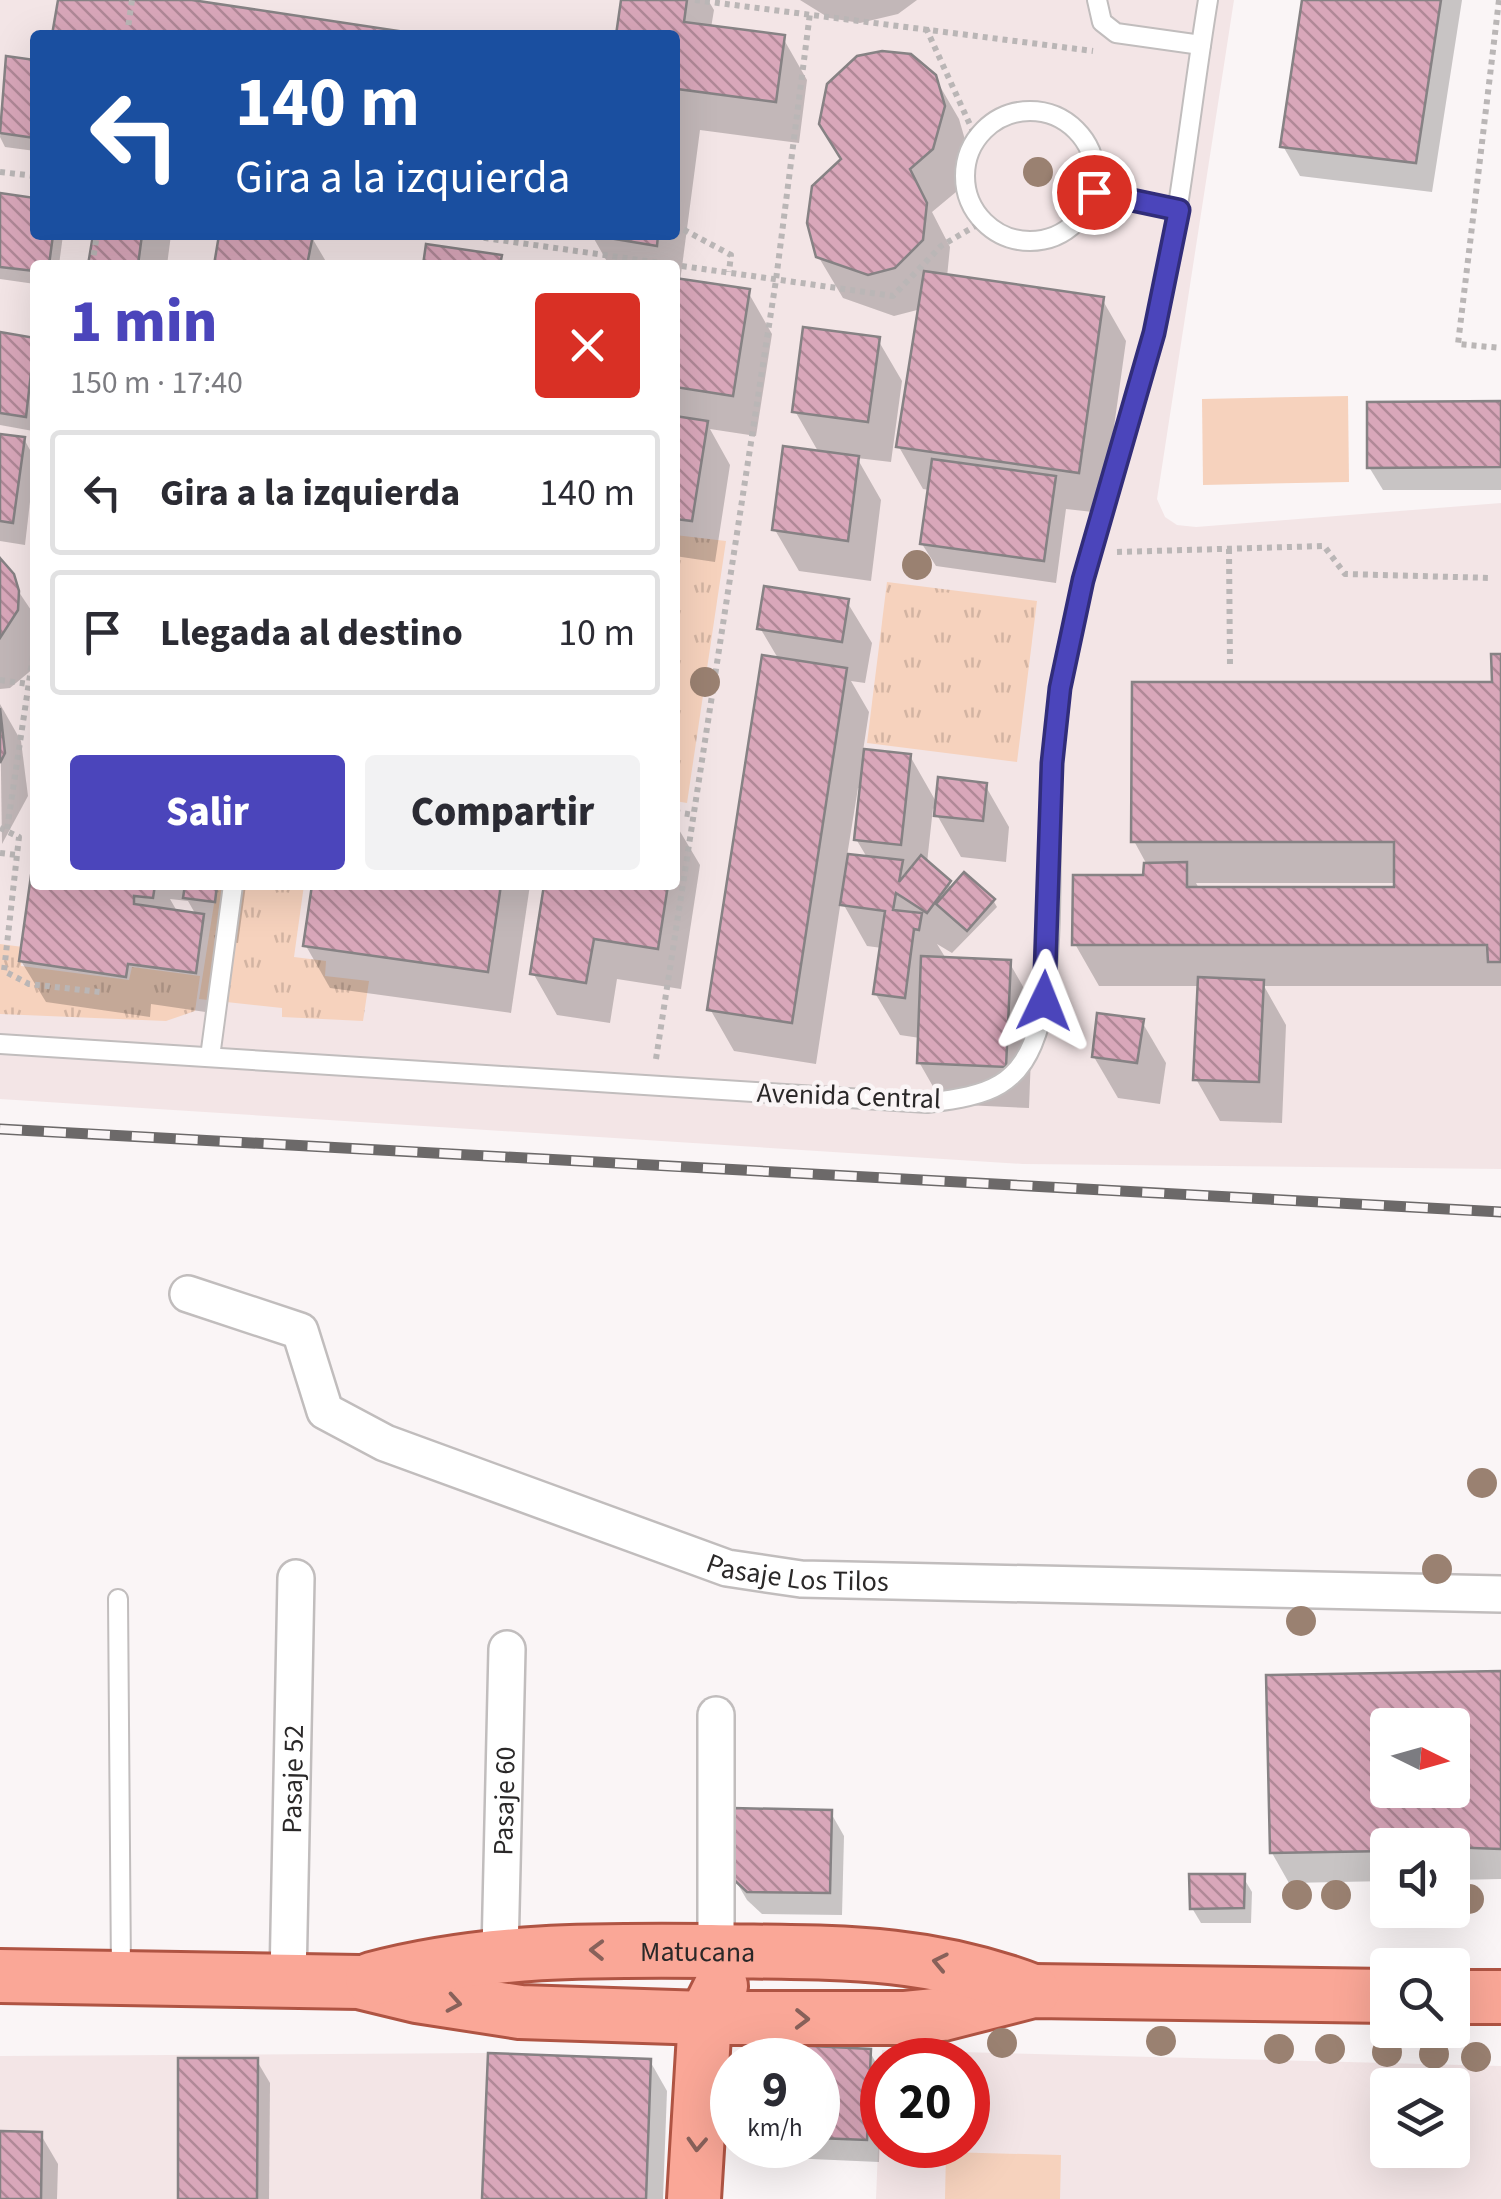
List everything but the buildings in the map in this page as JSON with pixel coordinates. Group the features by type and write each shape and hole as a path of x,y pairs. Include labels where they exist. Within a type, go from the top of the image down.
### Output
{"main road":[{"name":"Matucana","path":"0,1976 359,1982 500,1953 740,1952 924,1958 1032,1991"},
{"path":"694,2199 705,2018 740,1952"},
{"name":"Matucana","path":"359,1982 417,1996 520,2012 705,2018 903,2018 973,2007 1032,1991 1370,1996"},
{"path":"1470,1996 1501,1997"}],"street":[{"name":"Pasaje Los Tilos","path":"188,1294 300,1332 325,1411 385,1443 726,1568 801,1579 1501,1594"},
{"name":"Pasaje 52","path":"288,1981 296,1578"},
{"name":"Pasaje 60","path":"500,1953 507,1649"},
{"path":"716,1715 740,1952"}],"lane":[{"path":"1097,0 1102,22 1116,33 1201,44"},
{"name":"Avenida Central","path":"0,1044 928,1103 986,1094 1017,1070 1034,1042 1044,1001 1054,728 1090,552 1154,333 1179,210 1208,0"},
{"path":"1035,110 1057,116 1076,129 1089,147 1095,170 1094,192 1073,226 1037,242 998,234 982,222 970,203 964,182 966,159 976,138 992,122 1012,112 1035,110"},
{"path":"1094,192 1179,210"},
{"path":"210,1057 232,890"},
{"path":"118,1600 121,1978"}],"path":[{"path":"128,30 132,0"},
{"path":"695,0 1101,52"},
{"path":"1499,0 1458,344 1501,348"},
{"path":"652,1084 776,280 810,13"},
{"path":"926,28 976,138"},
{"path":"0,172 30,175"},
{"path":"680,265 893,296 941,246 982,222"},
{"path":"680,228 731,255 729,272"},
{"path":"500,240 643,260"},
{"path":"1090,552 1324,546 1345,574 1492,578"},
{"path":"1229,549 1230,665"},
{"path":"30,672 4,829 19,837 4,971 28,984 100,992"},
{"path":"0,680 28,684"},
{"path":"680,813 694,815"},
{"path":"0,853 16,855"}],"shaded area":[{"path":"0,0 1234,0 1157,499 1165,517 1177,525 1196,527 1501,503 1501,1169 1023,1164 0,1099"},
{"path":"488,2053 651,2059 646,2199 0,2199 0,2056"},
{"path":"990,2053 1501,2066 1501,2199 876,2199 877,2168 990,2168"}],"green space":[{"path":"1348,396 1349,482 1203,485 1202,399"},
{"path":"680,536 726,541 687,803 680,802"},
{"path":"887,582 1037,601 1017,762 867,743"},
{"path":"216,890 303,890 294,957 326,961 325,976 369,981 363,1021 282,1017 282,1008 199,999"},
{"path":"0,944 23,947 21,966 129,980 132,967 200,976 195,1011 166,1021 0,1014"},
{"path":"990,2153 1061,2155 1060,2199 945,2199 946,2168 990,2168"}],"railway":[{"path":"0,1129 1501,1212"}],"route":[{"path":"1044,1001 1052,763 1060,688 1083,580 1154,333 1179,210 1094,192"}]}
